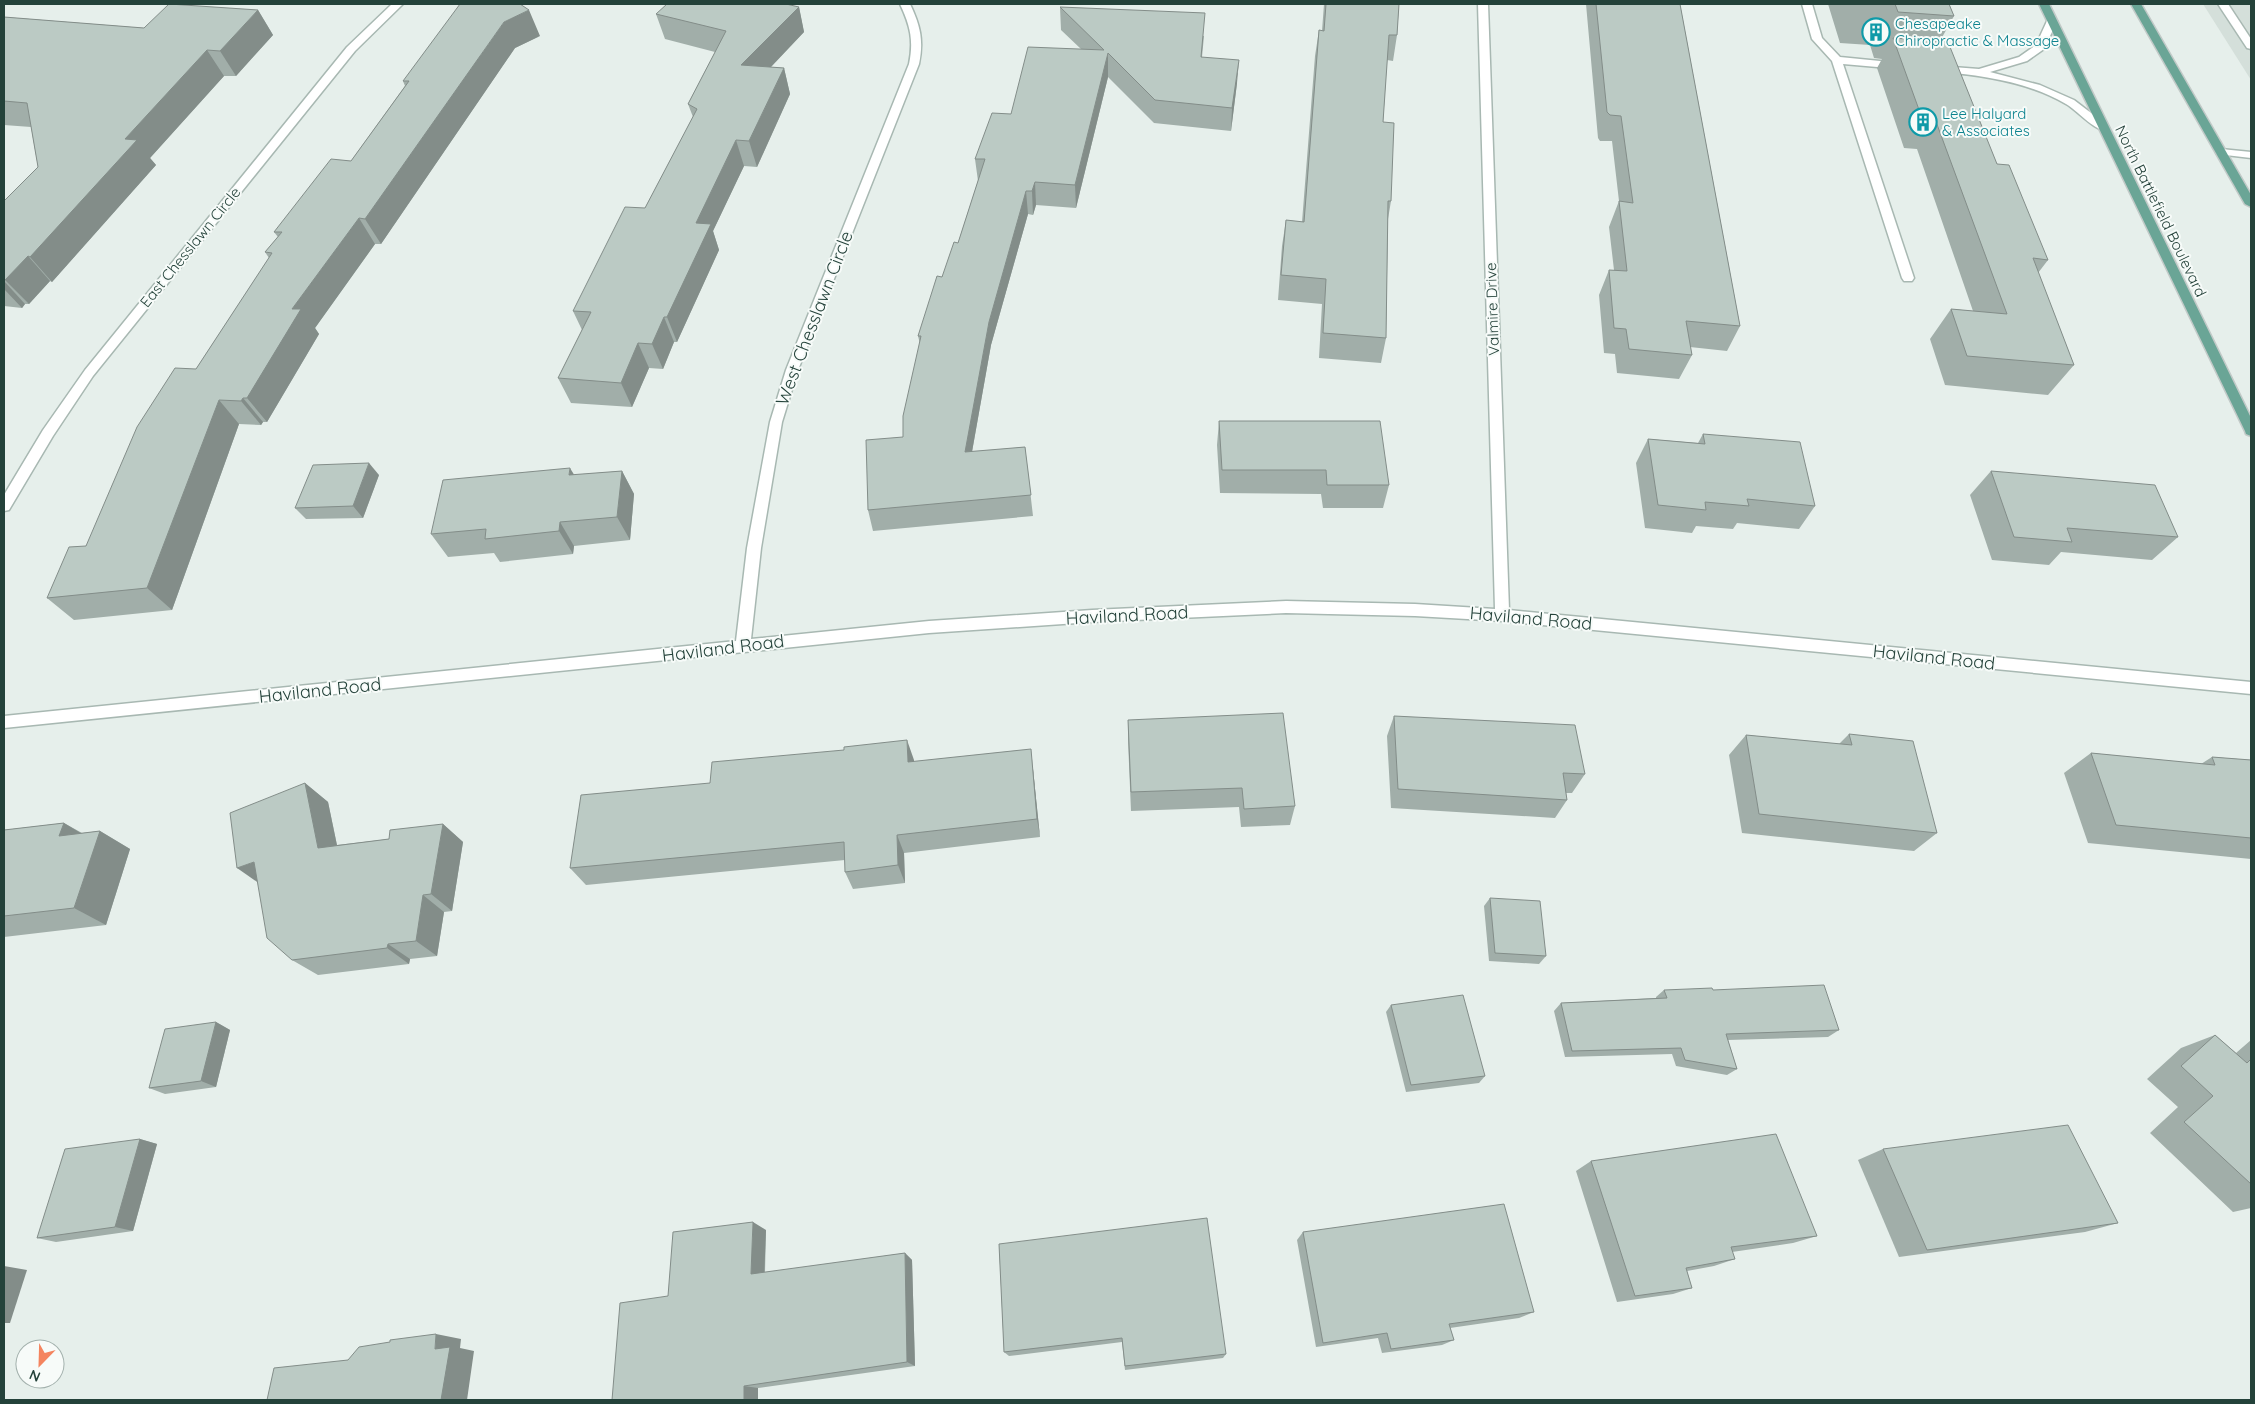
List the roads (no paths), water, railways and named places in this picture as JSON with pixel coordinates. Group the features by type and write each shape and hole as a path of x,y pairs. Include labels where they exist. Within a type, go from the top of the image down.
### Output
{"main road":[{"name":"North Battlefield Boulevard","path":"2044,4 2251,431"},
{"path":"2136,4 2251,204"}],"street":[{"name":"East Chesslawn Circle","path":"4,506 48,433 88,373 351,50 383,16 398,4"},
{"name":"West Chesslawn Circle","path":"742,645 754,548 776,422 792,370 913,67 918,45 917,28 905,4"},
{"name":"Valmire Drive","path":"1483,4 1502,615"},
{"path":"1807,4 1817,39 1837,60 1908,278"},
{"path":"2223,4 2251,46"},
{"path":"1979,72 2023,59 2040,47 2052,21"},
{"path":"1837,60 1912,67"},
{"path":"1931,68 1979,72 2036,87 2070,102 2104,128"},
{"path":"2222,152 2251,155"},
{"name":"Haviland Road","path":"4,722 929,627 1083,616 1286,607 1415,610 1502,615 2251,688"}],"place":[{"name":"Chesapeake Chiropractic & Massage","path":"1876,32"},
{"name":"Lee Halyard & Associates","path":"1923,122"}]}
